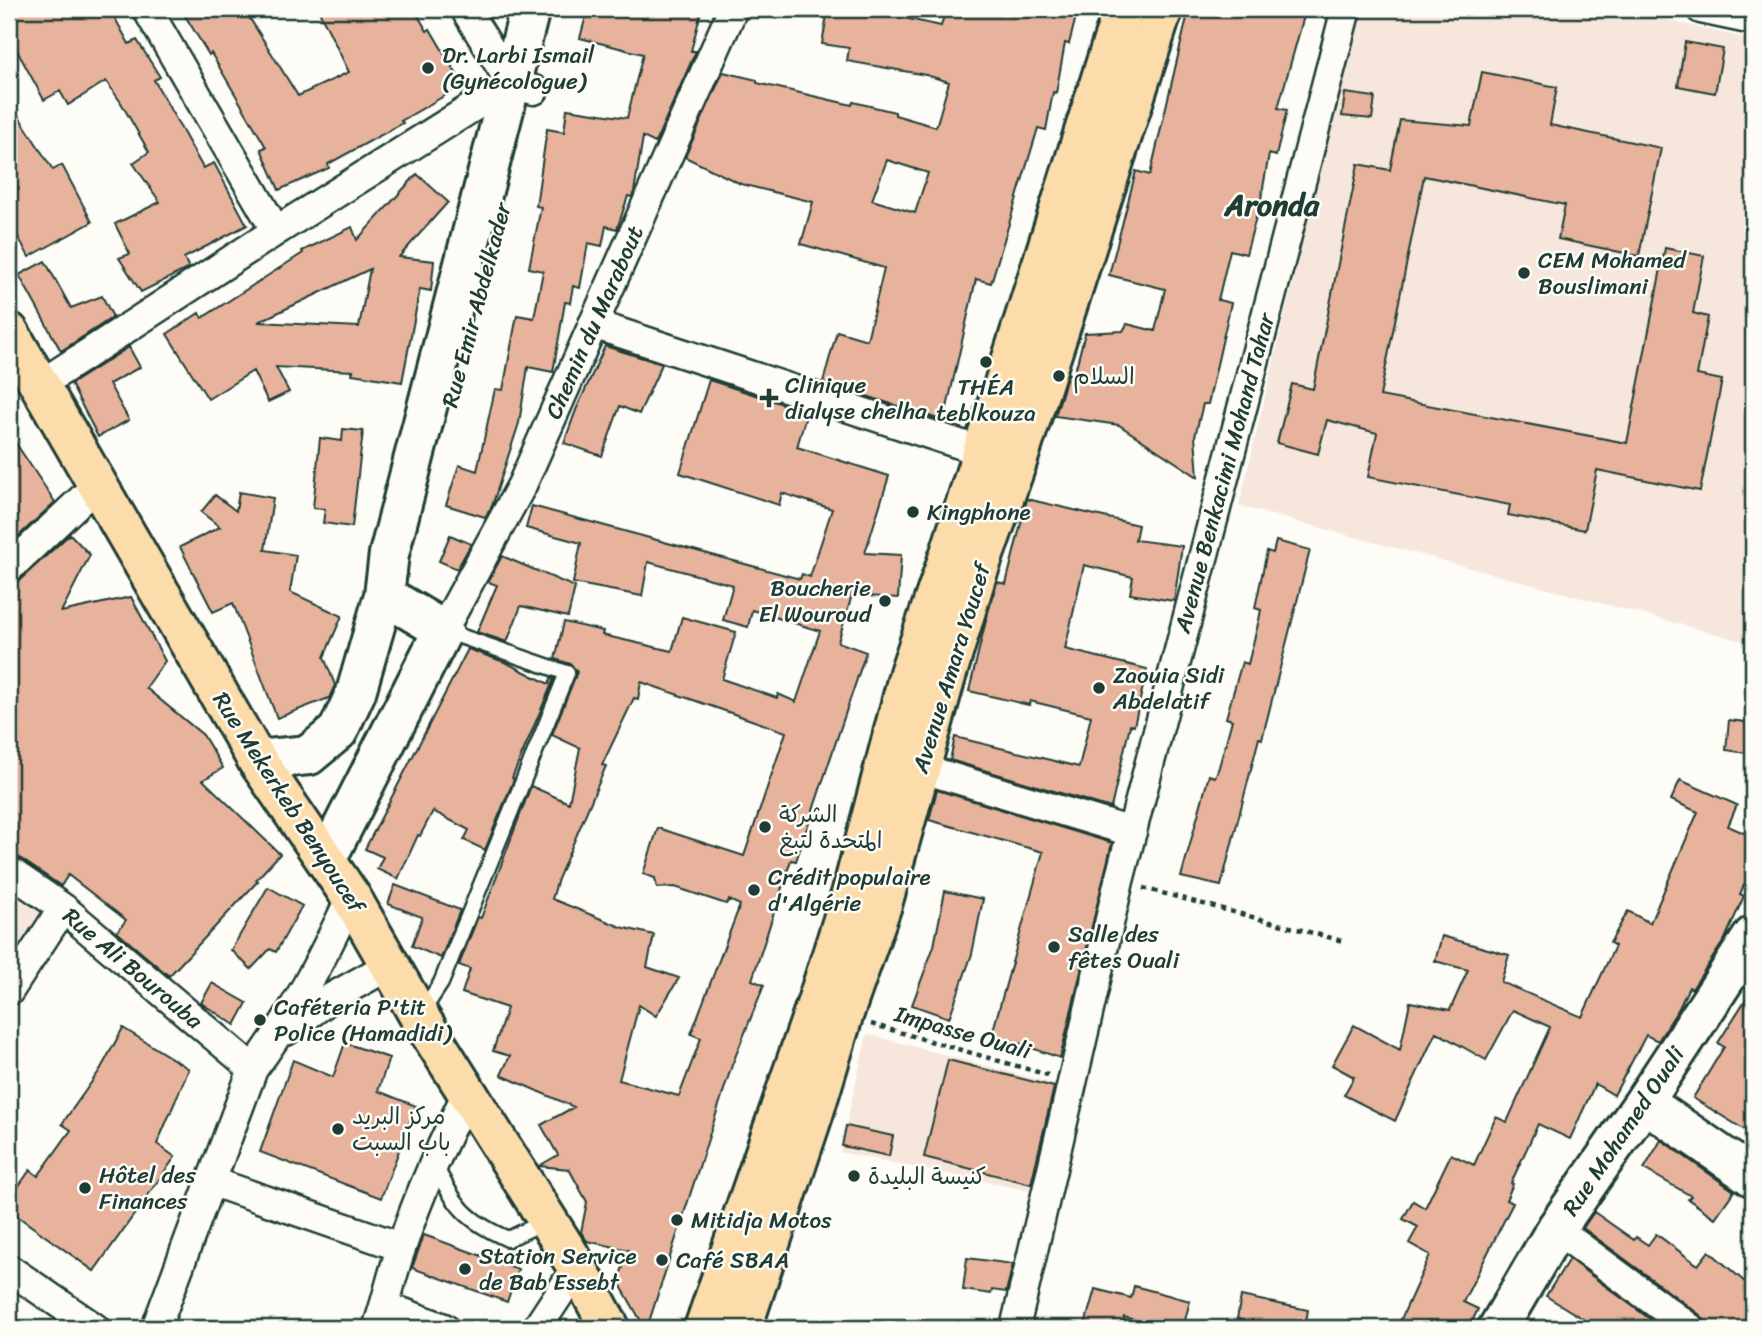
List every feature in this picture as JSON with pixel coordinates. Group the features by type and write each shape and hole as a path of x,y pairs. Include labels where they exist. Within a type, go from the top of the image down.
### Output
{"main road":[{"name":"Avenue Amara Youcef","path":"704,1328 816,1005 852,891 909,673 1124,9"},
{"name":"Avenue Amara Youcef","path":"742,1328 843,1016 882,905 976,577 1017,462 1163,9"},
{"name":"Rue Mekerkeb Benyoucef","path":"9,332 257,760 351,897 419,1016 577,1267"},
{"path":"577,1267 596,1328"},
{"path":"577,1267 610,1328"}],"street":[{"path":"147,9 276,231"},
{"path":"41,384 276,231 523,86 465,9"},
{"name":"Rue Emir Abdelkader","path":"257,760 309,755 338,731 356,692 384,595 408,558 523,86 530,9"},
{"name":"Rue Emir Abdelkader","path":"523,86 556,9"},
{"name":"Chemin du Marabout","path":"443,630 522,485 733,9"},
{"name":"Avenue Benkacimi Mohand Tahar","path":"1015,1328 1119,881 1346,9"},
{"path":"1701,9 1753,20"},
{"path":"593,324 981,453 1017,462"},
{"path":"9,568 98,484"},
{"path":"326,860 443,630 384,595"},
{"path":"920,768 1132,832"},
{"name":"Rue Ali Bourouba","path":"9,871 62,908 253,1069"},
{"path":"156,1328 253,1069 276,1039 316,969 351,897"},
{"path":"9,991 62,908"},
{"name":"Rue Mohamed Ouali","path":"1498,1328 1556,1229 1644,1102 1753,936"},
{"path":"276,1039 331,998 390,965"},
{"path":"444,1328 381,1317 401,1247 433,1163 467,1093"},
{"path":"1644,1102 1753,1177"},
{"path":"210,1181 401,1247"},
{"path":"1556,1229 1690,1328"},
{"path":"537,1328 577,1267"},
{"path":"9,1269 95,1328"}],"lane":[{"path":"419,1016 441,984 566,673 443,630"},
{"path":"433,1163 454,1202 480,1227 508,1239 547,1220"}],"path":[{"path":"1119,881 1343,941"},
{"name":"Impasse Ouali","path":"843,1016 1072,1082"}],"shaded area":[{"name":"CEM Mohamed Bouslimani","path":"1358,9 1619,9 1753,40 1753,635 1750,643 1239,506"},
{"path":"9,882 47,907 9,966"},
{"path":"867,1034 1058,1085 1031,1191 840,1152"}],"building":[{"path":"9,9 110,9 129,44 137,40 160,77 154,80 203,168 214,163 247,225 184,258 189,268 141,292 119,258 130,254 115,224 160,202 133,163 149,152 106,81 68,105 60,91 44,100 9,36"},
{"path":"181,9 244,9 298,96 349,72 318,9 414,9 427,31 430,29 463,85 401,121 403,123 328,164 329,168 279,190 261,149 266,147 211,53 209,55"},
{"path":"588,9 688,9 701,12 691,51 696,51 655,143 643,137 634,192 632,197 628,196 617,229 606,226 602,246 588,243 580,288 573,286 570,303 565,302 553,372 528,367 519,423 492,506 485,517 446,505 459,465 477,471 495,389 503,390 517,315 534,318 543,271 529,268 541,207 536,206 547,129 564,132 567,109 627,118 643,54 580,38"},
{"path":"828,9 863,9 941,26 946,9 1078,9 1069,44 1065,43 1046,130 1038,128 991,283 976,279 944,421 823,382 837,331 867,340 884,268 801,244 813,202 741,184 685,157 723,72 757,80 757,83 895,112 895,115 936,127 949,82 926,75 847,61 849,48 822,44","holes":["887,160 928,173 915,213 872,200"]},
{"path":"1189,9 1306,9 1278,108 1287,110 1276,156 1269,154 1261,199 1246,254 1230,250 1218,300 1231,303 1208,404 1203,404 1195,436 1198,477 1119,425 1055,416 1068,374 1074,375 1085,333 1123,331 1127,324 1155,331 1165,289 1109,275 1136,171 1150,175"},
{"path":"1685,42 1723,49 1715,93 1678,86"},
{"path":"1482,72 1557,87 1550,125 1661,148 1639,256 1558,239 1565,205 1424,176 1380,396 1627,443 1665,248 1704,256 1693,313 1708,317 1697,375 1722,380 1700,491 1597,470 1585,530 1508,515 1510,505 1368,477 1377,433 1327,420 1318,454 1277,443 1292,384 1313,389 1358,164 1390,170 1400,120 1471,126"},
{"path":"1345,93 1375,97 1372,119 1342,116"},
{"path":"9,101 53,170 62,165 92,222 29,257 9,220 9,194 19,189 9,173"},
{"path":"417,174 448,202 399,257 434,261 431,291 420,289 402,382 352,374 353,371 276,367 289,392 268,402 253,371 208,399 167,334 199,313 202,318 303,253 302,251 352,227 357,240","holes":["370,269 359,327 258,322"]},
{"path":"45,261 71,308 102,296 113,317 61,351 19,275"},
{"path":"605,346 662,364 639,414 620,406 602,456 564,443"},
{"path":"129,347 140,367 109,384 129,420 98,437 71,384"},
{"path":"709,380 807,412 797,447 889,476 865,553 901,555 898,598 852,595 838,642 866,652 796,861 791,860 752,980 764,985 732,1065 645,1328 618,1281 629,1250 587,1241 581,1232 587,1202 569,1169 539,1166 558,1155 541,1125 574,1107 501,1075 510,1056 493,1051 507,1008 462,993 470,969 459,965 478,917 481,918 531,786 569,803 580,748 552,735 577,672 571,664 555,659 564,622 603,631 602,635 672,651 682,617 736,632 722,679 777,698 778,694 796,702 820,631 752,610 748,627 723,620 733,585 648,562 642,596 573,583 581,543 526,528 532,506 800,579 802,574 810,577 832,509 782,493 779,505 680,473","holes":["641,682 786,732 744,856 658,828 643,874 655,878 657,888 675,887 726,904 729,900 740,905 691,1034 701,1038 679,1096 619,1080 639,1005 656,1016 679,978 647,967 654,935 621,927 552,899 606,766 602,765 634,698 638,699"]},
{"path":"343,429 363,431 352,527 323,523 325,509 313,508 320,438 342,441"},
{"path":"9,433 55,502 9,545"},
{"path":"239,492 273,498 265,550 296,555 290,592 342,616 324,657 335,685 329,698 277,718 233,603 213,612 180,547 220,527 201,512 215,495 236,511"},
{"path":"1027,499 1138,525 1135,540 1182,546 1174,601 1130,594 1133,577 1084,565 1065,649 1147,669 1134,726 1130,725 1111,808 950,760 955,737 1079,767 1091,716 1030,701 1029,705 969,691 997,582 1006,584"},
{"path":"70,534 90,555 61,612 131,597 165,661 146,688 203,735 223,768 203,780 280,854 169,976 117,932 126,920 68,875 61,886 18,857 9,855 9,584 20,580"},
{"path":"450,535 471,544 457,569 439,561"},
{"path":"1276,541 1310,550 1221,886 1181,877 1209,775 1215,777 1219,767 1232,720 1226,718 1242,662 1248,664 1259,620 1261,610 1255,608 1267,551 1273,553"},
{"path":"502,556 575,587 568,617 521,606 507,642 477,632 497,585 488,582"},
{"path":"468,649 507,663 549,684 551,678 554,679 485,850 464,840 469,830 433,811 420,836 418,835 398,879 377,869 383,857 365,849"},
{"path":"1729,720 1753,723 1753,754 1726,750"},
{"path":"1680,780 1737,805 1728,826 1753,837 1753,865 1740,894 1744,896 1725,939 1692,989 1689,987 1658,1041 1646,1035 1614,1095 1595,1084 1570,1139 1538,1124 1511,1183 1513,1184 1506,1200 1513,1203 1463,1302 1478,1309 1469,1328 1397,1328 1430,1255 1409,1243 1418,1227 1403,1219 1413,1201 1425,1208 1451,1154 1474,1165 1496,1117 1507,1122 1550,1027 1513,1010 1486,1060 1436,1032 1395,1121 1344,1095 1354,1077 1332,1065 1354,1025 1400,1050 1410,1002 1450,1010 1468,970 1435,961 1442,936 1509,955 1501,982 1582,1017 1615,946 1610,943 1628,911 1650,923 1698,812 1671,800"},
{"name":"Salle des fêtes Ouali","path":"937,790 1112,843 1060,1058 992,1034 1043,852 929,820"},
{"path":"395,885 460,910 441,958 412,946 422,917 388,904"},
{"path":"268,887 302,906 276,952 270,949 251,969 231,950"},
{"path":"945,891 983,899 972,954 949,1018 912,1005 934,946"},
{"path":"212,983 247,1003 235,1025 201,1003"},
{"path":"1753,988 1753,1135 1693,1098 1724,1047 1718,1043"},
{"name":"Hôtel des Finances","path":"123,1028 189,1069 157,1144 175,1157 94,1271 9,1210 9,1200 30,1170 38,1176 71,1130 62,1124 100,1070"},
{"name":"مركز البريد باب السبت","path":"345,1043 389,1058 378,1091 416,1106 381,1198 260,1152 293,1060 333,1077"},
{"path":"948,1060 1054,1087 1031,1184 924,1157"},
{"path":"846,1126 893,1136 889,1156 842,1146"},
{"path":"1661,1140 1734,1191 1715,1218 1688,1199 1691,1196 1644,1169"},
{"path":"1594,1212 1634,1240 1636,1237 1648,1245 1656,1234 1698,1265 1709,1251 1753,1289 1753,1328 1706,1328 1700,1315 1583,1228"},
{"name":"Station Service de Bab Essebt","path":"424,1235 518,1269 507,1302 412,1268"},
{"path":"967,1258 1013,1264 1006,1292 992,1290 991,1294 963,1290"},
{"path":"1569,1259 1662,1328 1598,1328 1546,1296"},
{"path":"1134,1286 1190,1301 1183,1328 1166,1328 1124,1317 1122,1328 1084,1328 1095,1289 1131,1298"},
{"path":"1241,1296 1308,1310 1305,1328 1282,1328 1237,1319"}],"place":[{"name":"Dr. Larbi Ismail (Gynécologue)","path":"428,68"},
{"name":"CEM Mohamed Bouslimani","path":"1524,273"},
{"name":"THÉA teblkouza","path":"986,362"},
{"name":"السلام","path":"1059,376"},
{"name":"Clinique dialyse chelha","path":"769,398"},
{"name":"Kingphone","path":"913,512"},
{"name":"Boucherie El Wouroud","path":"885,601"},
{"name":"Zaouia Sidi Abdelatif","path":"1099,688"},
{"name":"الشركة المتحدة لتبغ","path":"765,827"},
{"name":"Crédit populaire d'Algérie","path":"754,890"},
{"name":"Salle des fêtes Ouali","path":"1054,947"},
{"name":"Caféteria P'tit Police (Hamadidi)","path":"260,1020"},
{"name":"مركز البريد باب السبت","path":"338,1129"},
{"name":"كنيسة البليدة","path":"854,1176"},
{"name":"Hôtel des Finances","path":"85,1188"},
{"name":"Mitidja Motos","path":"677,1220"},
{"name":"Café SBAA","path":"662,1260"},
{"name":"Station Service de Bab Essebt","path":"465,1269"}],"district":[{"name":"Aronda","path":"1272,205"}]}
